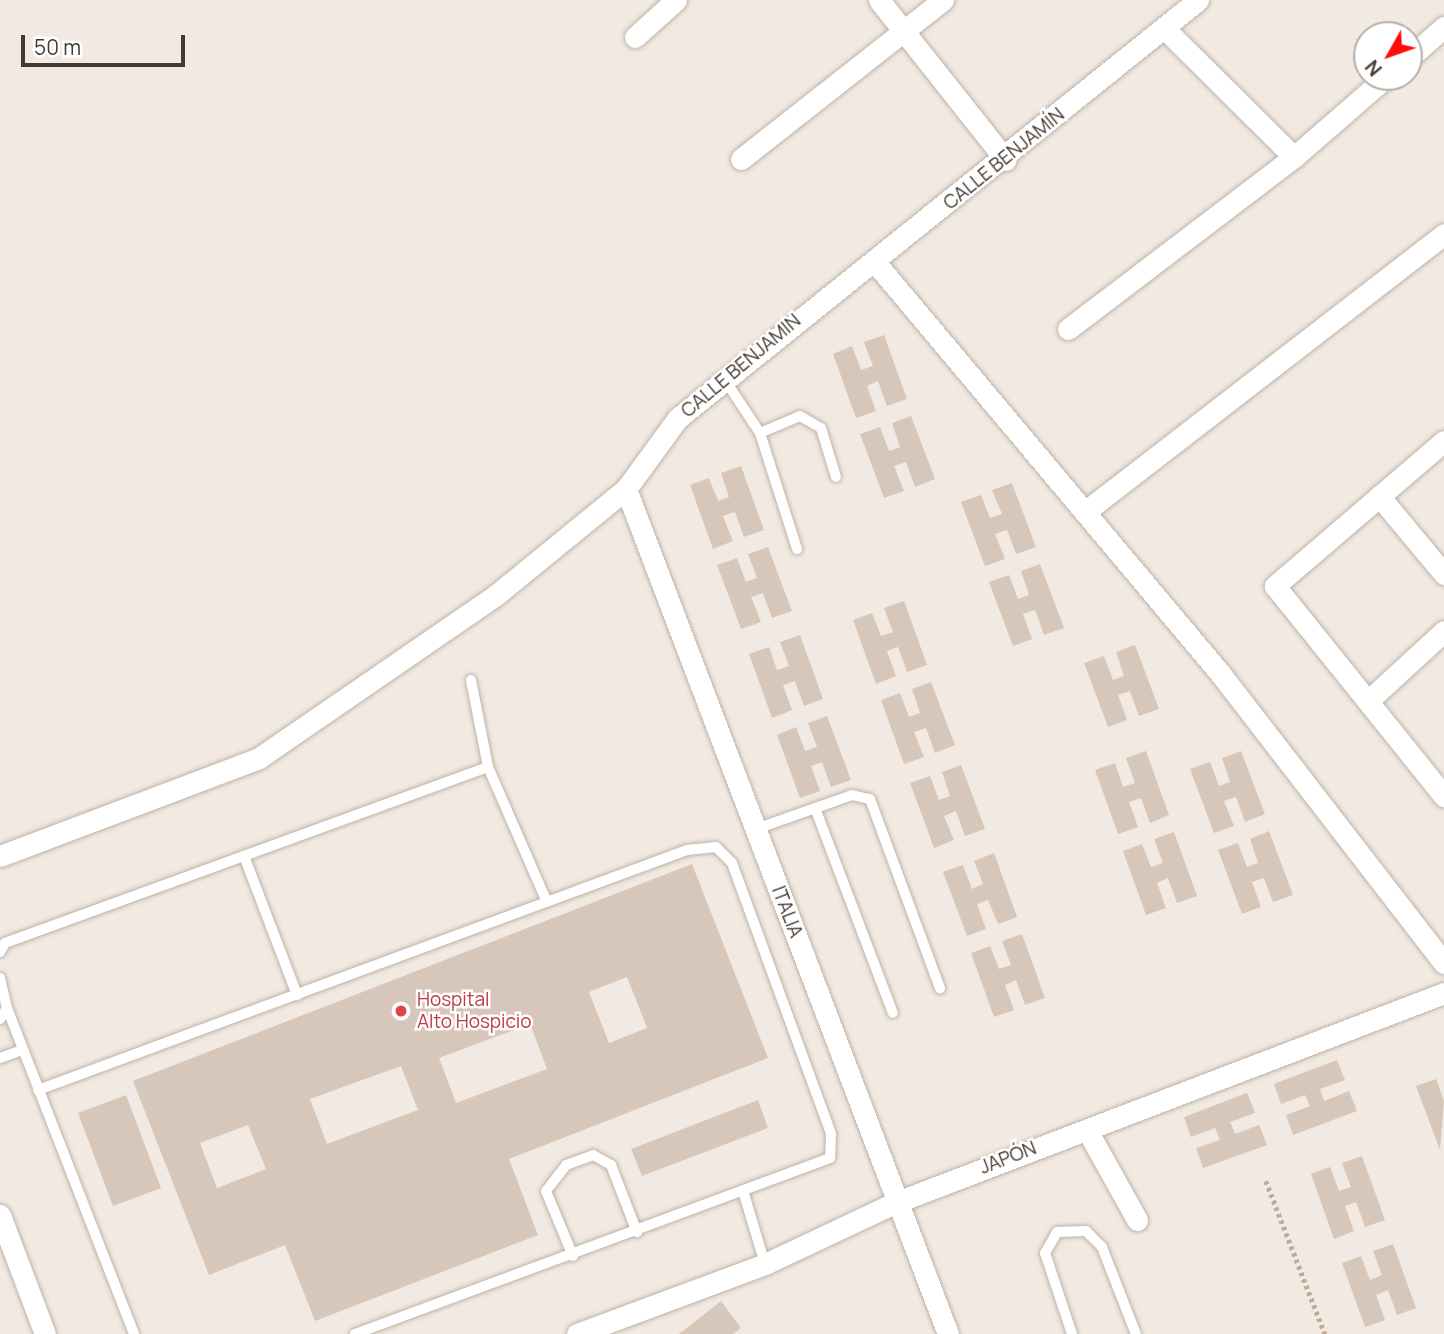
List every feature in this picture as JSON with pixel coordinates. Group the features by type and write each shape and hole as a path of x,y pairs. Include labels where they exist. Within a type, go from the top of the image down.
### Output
{"street":[{"path":"635,37 676,0"},
{"path":"879,0 907,31 1006,160"},
{"path":"741,159 943,0"},
{"name":"CALLE BENJAMÍN","path":"806,312 1006,160 1164,28 1188,3"},
{"path":"1423,46 1444,27"},
{"path":"1164,28 1294,157"},
{"path":"1068,329 1294,157 1371,91"},
{"path":"1086,512 1444,234"},
{"path":"874,261 1086,512 1444,963"},
{"name":"CALLE BENJAMIN","path":"0,856 259,758 496,595 626,489 678,418 806,312"},
{"path":"1444,442 1275,586 1444,796"},
{"name":"ITALIA","path":"626,489 948,1334"},
{"path":"1379,496 1444,574"},
{"path":"1369,700 1444,631"},
{"name":"JAPÓN","path":"577,1334 765,1264 897,1202 1444,993"},
{"path":"1087,1130 1137,1220"},
{"path":"0,1215 45,1334"}],"lane":[{"path":"724,380 760,433 797,550"},
{"path":"760,433 800,416 821,428 836,477"},
{"path":"471,680 488,767 547,902"},
{"path":"0,952 5,943 488,767"},
{"path":"756,829 852,794 870,799 940,988"},
{"path":"815,808 893,1013"},
{"path":"38,1090 687,850 716,846 732,863 831,1134 830,1158 744,1194 355,1334"},
{"path":"244,856 297,995"},
{"path":"0,978 22,1050 134,1334"},
{"path":"0,1019 8,1008"},
{"path":"0,1058 22,1050"},
{"path":"573,1256 546,1191 566,1165 593,1155 611,1165 637,1232"},
{"path":"744,1194 765,1264"},
{"path":"1072,1334 1045,1253 1057,1232 1086,1231 1102,1247 1136,1334"}],"path":[{"path":"1266,1181 1325,1334"}],"building":[{"path":"884,335 907,399 887,406 878,381 867,386 876,411 856,418 833,354 852,346 861,370 873,366 864,342"},
{"path":"911,416 935,479 915,487 906,462 894,466 904,491 884,498 860,434 880,427 889,451 900,447 892,423"},
{"path":"741,466 764,530 744,537 735,512 723,516 733,541 713,549 690,485 709,478 718,501 729,497 721,473"},
{"path":"1012,483 1036,547 1016,554 1007,530 995,534 1005,559 985,566 961,502 981,495 990,518 1002,514 992,490"},
{"path":"768,547 792,611 772,618 763,593 751,597 761,622 741,629 717,565 737,558 746,582 757,578 748,554"},
{"path":"1040,564 1064,628 1044,635 1035,610 1023,614 1032,639 1013,646 989,582 1009,575 1018,599 1029,595 1021,571"},
{"path":"904,601 927,665 907,672 898,647 887,651 896,676 876,684 853,620 872,613 881,636 893,632 884,608"},
{"path":"800,635 823,699 804,706 795,681 783,685 792,710 772,718 749,654 769,647 777,670 789,666 780,642"},
{"path":"1135,645 1159,709 1139,716 1130,691 1118,695 1127,720 1108,727 1084,663 1104,656 1113,680 1124,676 1116,652"},
{"path":"931,682 955,745 935,753 926,728 914,732 924,757 904,764 881,700 900,693 909,717 920,713 912,689"},
{"path":"827,716 851,780 831,787 822,762 811,766 820,791 800,798 777,735 796,727 805,751 817,747 808,723"},
{"path":"1146,751 1169,815 1150,823 1141,798 1129,802 1138,827 1118,834 1095,770 1115,763 1123,787 1135,783 1126,758"},
{"path":"1241,751 1265,814 1245,822 1236,797 1224,801 1234,826 1214,833 1190,769 1210,762 1219,786 1230,782 1222,758"},
{"path":"961,765 985,829 965,836 956,811 944,816 954,840 934,848 910,783 930,776 939,800 950,796 942,772"},
{"path":"1269,831 1293,895 1273,902 1264,878 1252,882 1261,907 1242,914 1218,850 1238,843 1247,867 1258,863 1250,839"},
{"path":"1174,832 1197,896 1177,903 1168,878 1157,883 1166,908 1146,915 1123,851 1142,844 1151,867 1163,863 1154,839"},
{"path":"994,853 1017,917 998,924 988,900 977,904 986,929 967,936 943,872 963,865 972,889 983,884 974,861"},
{"path":"692,864 768,1058 509,1159 538,1235 315,1321 285,1245 209,1275 133,1081","holes":["627,977 647,1028 609,1043 589,992","530,1024 547,1069 456,1103 439,1058","401,1066 418,1110 327,1144 310,1099","248,1125 266,1169 217,1188 200,1143"]},
{"path":"1022,934 1045,998 1025,1005 1016,980 1005,985 1014,1010 994,1017 971,953 990,946 999,969 1011,965 1002,941"},
{"path":"1337,1060 1345,1080 1320,1089 1324,1101 1349,1091 1357,1111 1293,1135 1286,1115 1310,1106 1305,1095 1281,1104 1274,1084"},
{"path":"1436,1079 1444,1101 1440,1150 1416,1086"},
{"path":"1247,1093 1255,1113 1230,1122 1235,1134 1259,1125 1267,1145 1203,1168 1196,1148 1220,1140 1215,1128 1191,1137 1184,1117"},
{"path":"126,1095 161,1188 113,1206 78,1113"},
{"path":"758,1100 768,1128 642,1176 631,1149"},
{"path":"1362,1156 1385,1220 1365,1227 1356,1202 1345,1206 1354,1231 1334,1239 1311,1174 1330,1167 1339,1191 1351,1187 1342,1163"},
{"path":"1393,1244 1416,1308 1397,1315 1388,1290 1376,1295 1385,1320 1365,1327 1342,1263 1361,1256 1370,1280 1382,1275 1373,1251"},
{"path":"721,1301 741,1328 733,1334 679,1334"}],"place":[{"name":"Hospital Alto Hospicio","path":"401,1011"}]}
